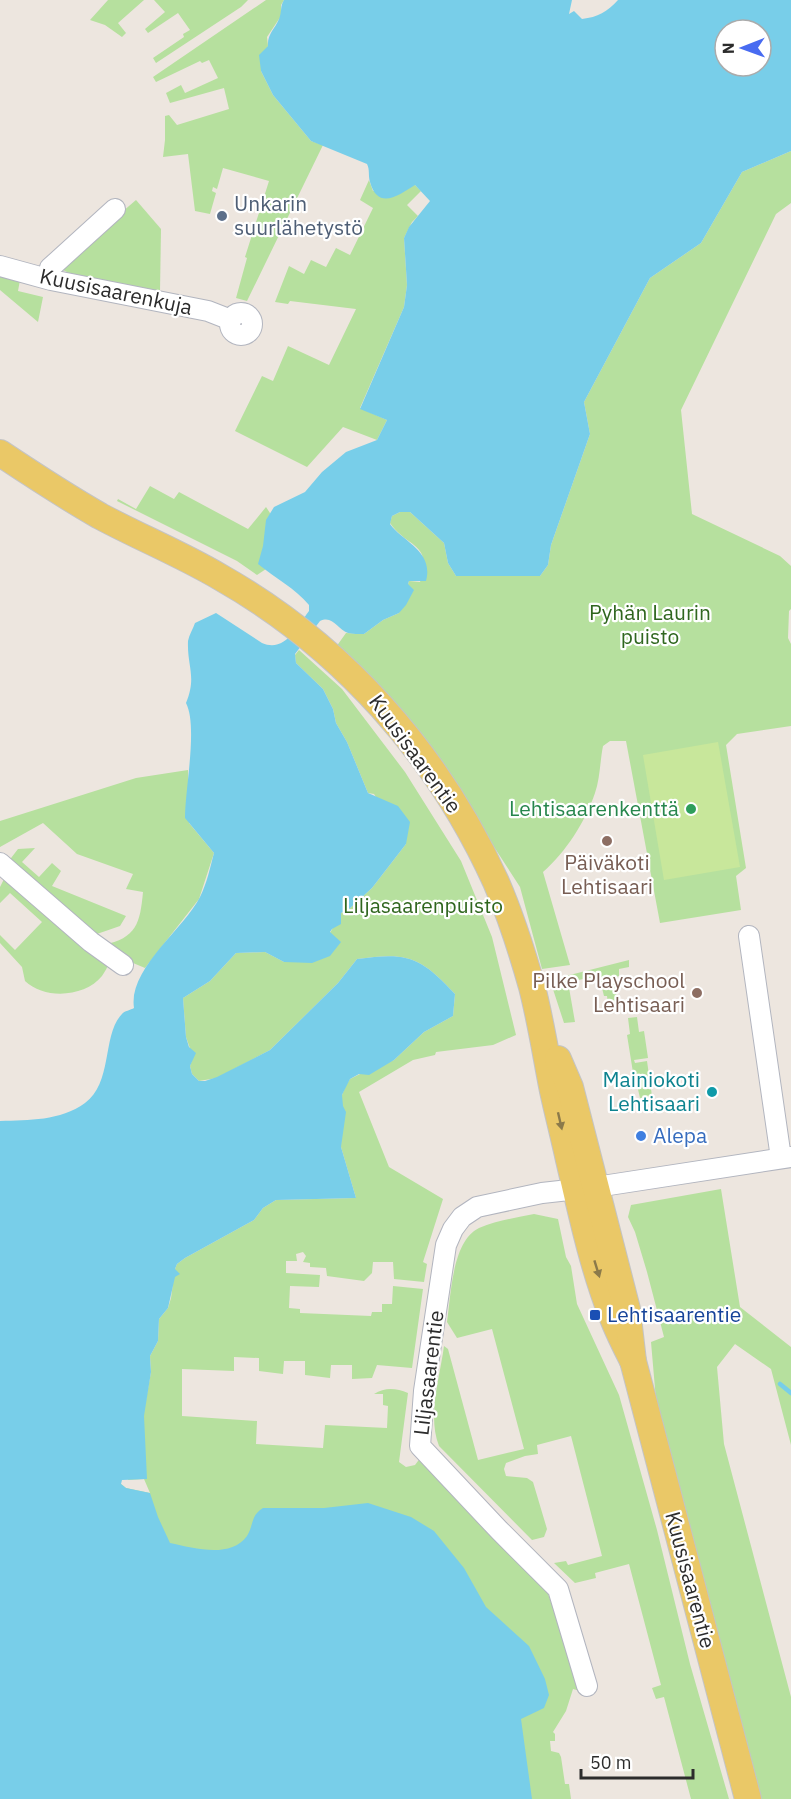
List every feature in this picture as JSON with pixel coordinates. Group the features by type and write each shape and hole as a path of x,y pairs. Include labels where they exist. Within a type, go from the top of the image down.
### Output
{"main road":[{"name":"Kuusisaarentie","path":"0,453 101,516 219,576 290,621 314,640 361,683 393,718 434,774 470,830 496,884 530,981 542,1026 553,1092 627,1310 633,1361 748,1799"}],"street":[{"path":"47,278 50,268 114,210"},
{"name":"Kuusisaarenkuja","path":"0,266 208,311 231,320"},
{"path":"0,863 91,942 123,965"},
{"path":"586,1188 786,1157 748,936"},
{"name":"Liljasaarentie","path":"586,1188 542,1193 477,1207 462,1217 453,1228 446,1245 424,1391 420,1446 558,1590 587,1686"}],"green space":[{"path":"108,0 144,0 118,23 126,33 122,37 105,25 90,20"},
{"path":"154,0 248,0 241,7 156,63 153,58 184,37 183,34 190,30 178,13 148,33 145,29 165,12"},
{"path":"266,0 284,0 281,5 281,16 267,37 268,46 261,71 273,95 311,141 323,145 247,301 236,298 247,258 245,257 269,181 223,168 217,189 213,187 212,191 216,193 210,214 195,211 188,154 163,157 165,116 169,115 177,125 229,109 224,88 170,103 166,93 181,85 185,93 218,78 209,60 202,63 200,61 156,82 153,77"},
{"name":"Pyhän Laurin puisto","path":"791,151 791,203 776,214 681,410 692,514 780,556 791,566 788,638 791,644 791,726 737,734 726,745 746,868 736,876 741,910 660,923 626,741 610,741 603,746 597,788 586,815 567,846 543,872 570,965 542,969 520,887 474,816 336,647 346,633 364,634 383,620 399,613 409,581 420,582 423,569 421,553 390,523 392,516 400,512 410,512 444,543 448,563 456,576 540,576 548,565 551,545 590,434 584,402 650,278 701,243 742,172"},
{"path":"369,180 373,191 415,185 421,191 407,205 418,216 412,222 404,238 407,285 404,307 360,408 387,420 377,440 343,427 307,467 235,431 262,376 273,381 288,346 329,365 356,309 290,301 288,304 275,302 289,266 304,274 311,260 326,267 336,248 350,255 373,208 360,200"},
{"path":"136,200 161,229 160,291 63,270 65,261"},
{"path":"0,276 20,280 18,291 43,297 38,322 0,290"},
{"path":"150,486 174,499 179,492 248,529 266,507 270,513 269,567 257,575 237,561 117,501 118,499 136,509"},
{"name":"Liljasaarenpuisto","path":"299,650 342,689 405,772 461,861 492,937 516,1035 493,1045 436,1052 435,1055 413,1060 359,1092 389,1167 443,1199 423,1262 427,1264 424,1282 394,1279 393,1262 373,1262 372,1273 364,1281 327,1276 326,1268 310,1267 310,1263 303,1262 306,1256 303,1252 296,1254 297,1261 286,1261 286,1273 320,1275 319,1287 290,1286 289,1308 300,1309 300,1313 371,1316 372,1312 382,1312 382,1304 392,1304 393,1286 423,1289 412,1368 377,1365 372,1378 352,1379 352,1365 331,1365 330,1378 305,1375 305,1361 284,1361 283,1374 259,1371 259,1358 234,1357 234,1371 182,1369 182,1416 257,1421 256,1444 323,1448 325,1425 387,1428 388,1406 383,1405 383,1394 374,1394 391,1389 408,1393 399,1462 406,1467 415,1465 421,1457 547,1591 584,1692 573,1689 566,1711 553,1732 555,1741 550,1741 551,1751 559,1753 561,1757 565,1784 569,1784 571,1799 526,1799 219,1579 121,1518 121,1484 126,1488 150,1493 144,1479 128,1480 137,1449 151,1372 150,1356 158,1341 159,1319 168,1308 171,1298 177,1264 254,1220 263,1208 276,1200 356,1198 341,1147 342,1095 346,1085 350,1079 394,1060 424,1032 453,1016 455,994 422,964 401,957 388,956 357,959 338,983 270,1050 217,1078 199,1081 192,1074 190,1066 193,1057 186,1037 183,998 210,981 236,953 265,952 284,962 330,933 341,913 349,909 372,888 406,844 374,794 368,793 323,689 296,663 295,655"},
{"name":"Lehtisaarenkenttä","path":"718,742 740,867 664,880 643,755"},
{"path":"188,770 189,823 214,853 199,899 145,968 126,960 103,945 123,938 135,928 138,921 143,892 126,889 133,874 77,854 43,823 0,847 0,821 136,778"},
{"path":"35,848 22,862 39,877 52,863 61,871 52,886 126,916 120,926 94,935 8,862 18,849"},
{"path":"5,877 108,964 102,976 95,983 75,992 54,993 33,987 25,981 22,967 0,943 0,935 15,950 42,922 10,893 0,903 0,887"},
{"path":"629,960 629,967 619,969 619,976 612,978 618,991 616,992 618,1009 609,1011 607,996 604,996 599,976 568,982 575,1022 564,1023 550,980"},
{"path":"637,1017 639,1032 644,1031 648,1058 634,1060 635,1063 647,1061 652,1096 640,1098 637,1085 635,1085 627,1035 630,1034 628,1018"},
{"path":"721,1189 740,1307 791,1347 791,1445 771,1369 735,1344 717,1367 724,1444 791,1697 791,1799 758,1799 656,1400 651,1342 664,1337 635,1232 628,1217 631,1205"},
{"path":"534,1214 558,1219 566,1257 571,1266 577,1304 619,1395 657,1530 690,1664 729,1799 691,1799 664,1697 656,1699 652,1688 661,1685 629,1564 595,1573 596,1578 575,1583 554,1563 566,1561 568,1565 602,1556 571,1436 537,1445 538,1454 506,1463 504,1469 506,1476 527,1478 533,1482 547,1529 544,1537 532,1540 439,1446 434,1409 444,1346 448,1349 478,1460 524,1449 492,1329 457,1338 447,1322 454,1270 463,1244 470,1235 479,1228 493,1223"}],"water":[{"path":"284,0 572,0 569,14 574,11 582,19 602,13 618,0 791,0 791,151 742,172 701,243 650,278 584,402 590,434 551,545 548,565 540,576 456,576 448,563 444,543 410,512 400,512 392,516 390,524 422,555 426,562 426,581 409,581 408,584 414,590 406,605 399,613 383,620 364,634 348,633 332,621 320,621 295,654 296,663 323,689 368,793 398,806 410,822 406,844 372,888 349,909 341,913 341,924 330,932 341,942 330,956 312,963 284,962 265,952 236,953 210,981 183,998 186,1037 189,1047 196,1053 190,1066 192,1074 199,1081 205,1081 270,1050 338,983 357,959 388,956 412,960 422,964 455,994 453,1016 424,1032 394,1060 369,1075 359,1074 350,1079 342,1095 346,1112 341,1147 356,1198 276,1200 263,1208 254,1220 177,1264 175,1269 180,1274 175,1277 168,1308 159,1319 158,1341 150,1356 151,1372 144,1416 147,1479 122,1480 121,1484 126,1488 150,1493 170,1543 200,1549 221,1550 240,1543 247,1536 254,1517 263,1508 324,1508 368,1503 411,1517 434,1531 464,1568 486,1607 529,1646 545,1679 549,1695 544,1708 521,1719 532,1799 0,1799 0,1121 33,1120 55,1116 75,1109 94,1094 104,1071 116,1023 123,1013 134,1008 134,993 139,979 158,950 192,910 200,897 214,853 185,818 191,742 191,727 186,703 191,686 189,636 195,623 216,613 262,643 277,644 290,637 309,611 309,605 298,593 258,564 266,520 274,507 305,492 322,472 346,452 377,440 387,420 360,409 404,307 407,285 404,238 409,227 430,201 415,185 390,198 378,196 370,182 367,164 311,141 273,95 261,71 259,55 268,46 270,35 280,16"}],"waterway":[{"path":"780,1384 791,1393"}],"place":[{"name":"Unkarin suurlähetystö","path":"222,216"},
{"name":"Lehtisaarenkenttä","path":"691,809"},
{"name":"Päiväkoti Lehtisaari","path":"607,841"},
{"name":"Pilke Playschool Lehtisaari","path":"697,993"},
{"name":"Mainiokoti Lehtisaari","path":"712,1092"},
{"name":"Alepa","path":"641,1136"},
{"name":"Lehtisaarentie","path":"595,1315"}]}
